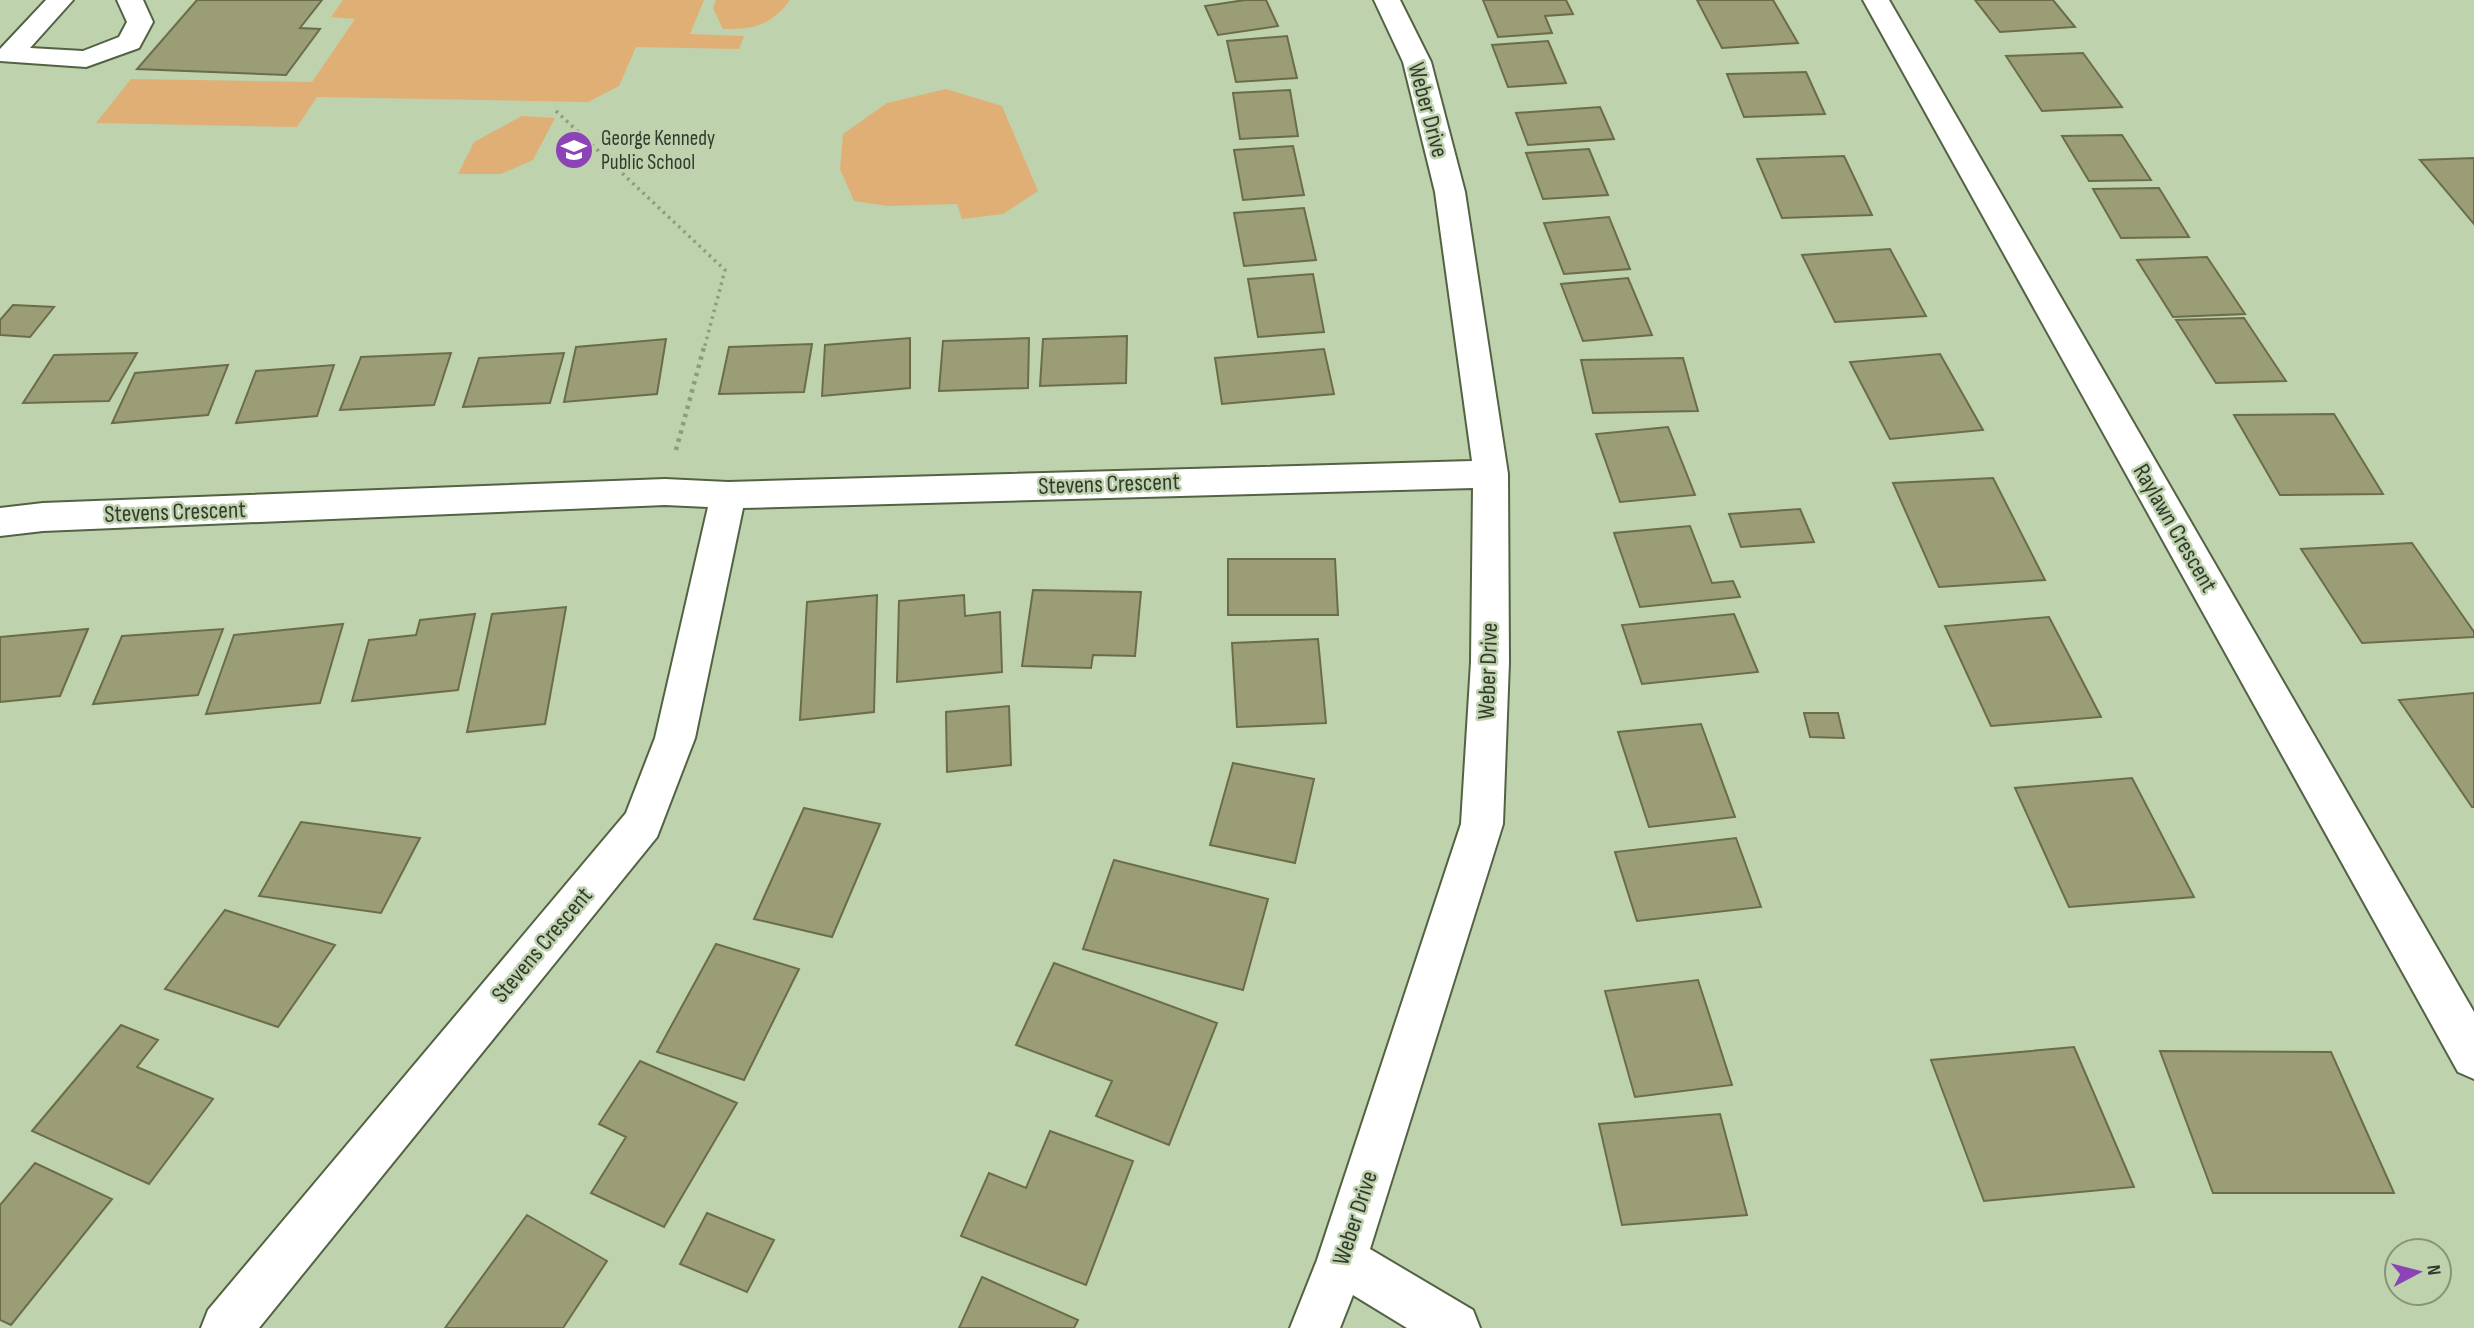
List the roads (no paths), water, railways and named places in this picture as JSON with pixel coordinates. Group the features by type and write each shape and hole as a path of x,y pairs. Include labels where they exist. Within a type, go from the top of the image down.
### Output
{"street":[{"path":"60,0 9,55 86,59 130,42 140,22 130,0"},
{"name":"Weber Drive","path":"1315,1328 1342,1260 1482,824 1490,662 1491,474 1450,192 1417,62 1387,0"},
{"name":"Raylawn Crescent","path":"1876,0 2474,1056"},
{"name":"Stevens Crescent","path":"0,522 43,517 665,492 728,495 1491,474"},
{"name":"Stevens Crescent","path":"226,1328 642,824 676,738 728,495"},
{"path":"1342,1260 1455,1328"}],"place":[{"name":"George Kennedy Public School","path":"574,150"}]}
